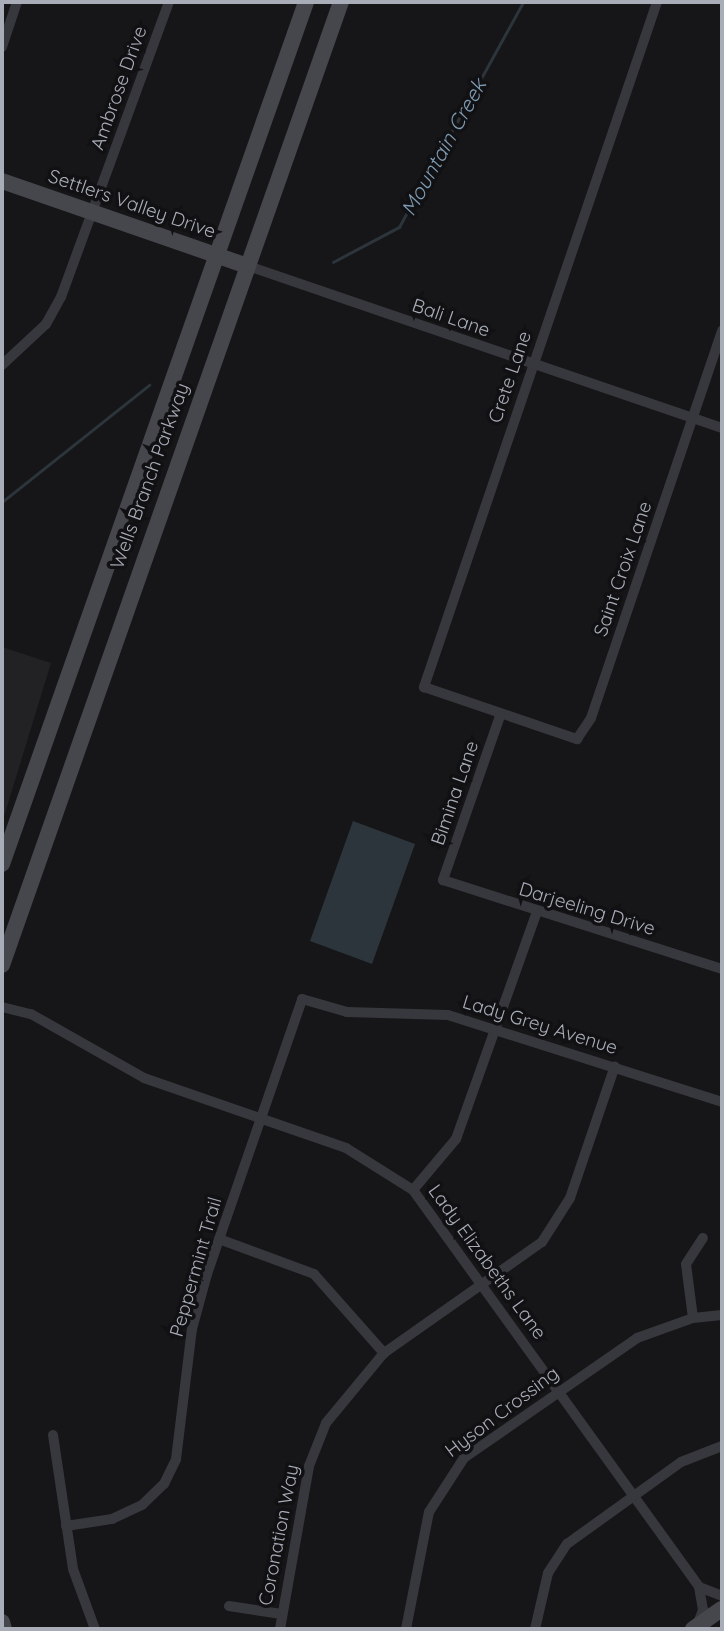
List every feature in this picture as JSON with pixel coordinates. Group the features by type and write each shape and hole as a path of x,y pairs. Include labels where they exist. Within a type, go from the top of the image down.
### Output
{"main road":[{"name":"Wells Branch Parkway","path":"2,864 306,2"},
{"name":"Wells Branch Parkway","path":"2,965 341,2"},
{"name":"Settlers Valley Drive","path":"2,181 248,266"},
{"path":"695,1628 722,1609"},
{"path":"2,1622 4,1629"}],"street":[{"path":"2,47 6,20 17,2"},
{"name":"Ambrose Drive","path":"2,365 53,315 169,2"},
{"name":"Crete Lane","path":"500,716 424,687 657,2"},
{"name":"Bali Lane","path":"248,266 722,428"},
{"name":"Saint Croix Lane","path":"500,716 577,738 591,718 722,331"},
{"name":"Bimina Lane","path":"443,880 500,716"},
{"name":"Darjeeling Drive","path":"443,880 536,914 722,969"},
{"path":"413,1190 456,1139 536,914"},
{"name":"Lady Grey Avenue","path":"302,999 347,1012 448,1015 722,1102"},
{"name":"Peppermint Trail","path":"66,1526 112,1519 164,1484 176,1459 192,1329 219,1239 302,999"},
{"name":"Lady Elizabeths Lane","path":"2,1007 31,1014 144,1078 346,1148 413,1190 485,1286 699,1587"},
{"name":"Coronation Way","path":"280,1629 309,1466 326,1423 384,1353 485,1286 557,1222 615,1066"},
{"path":"693,1318 686,1264 703,1238"},
{"path":"219,1239 314,1274 384,1353"},
{"name":"Hyson Crossing","path":"406,1629 422,1537 439,1491 464,1458 637,1338 693,1318 722,1315"},
{"path":"53,1435 73,1569 95,1629"},
{"path":"535,1629 541,1592 556,1558 632,1495 681,1462 722,1446"},
{"path":"699,1587 722,1596"},
{"path":"695,1628 703,1610 699,1587"},
{"path":"229,1606 281,1614"}],"shaded area":[{"path":"2,647 51,663 2,823"},
{"path":"353,821 415,844 372,964 310,941"}],"waterway":[{"name":"Mountain Creek","path":"333,262 399,227 523,2"},
{"name":"Mountain Creek","path":"2,502 149,385"}]}
